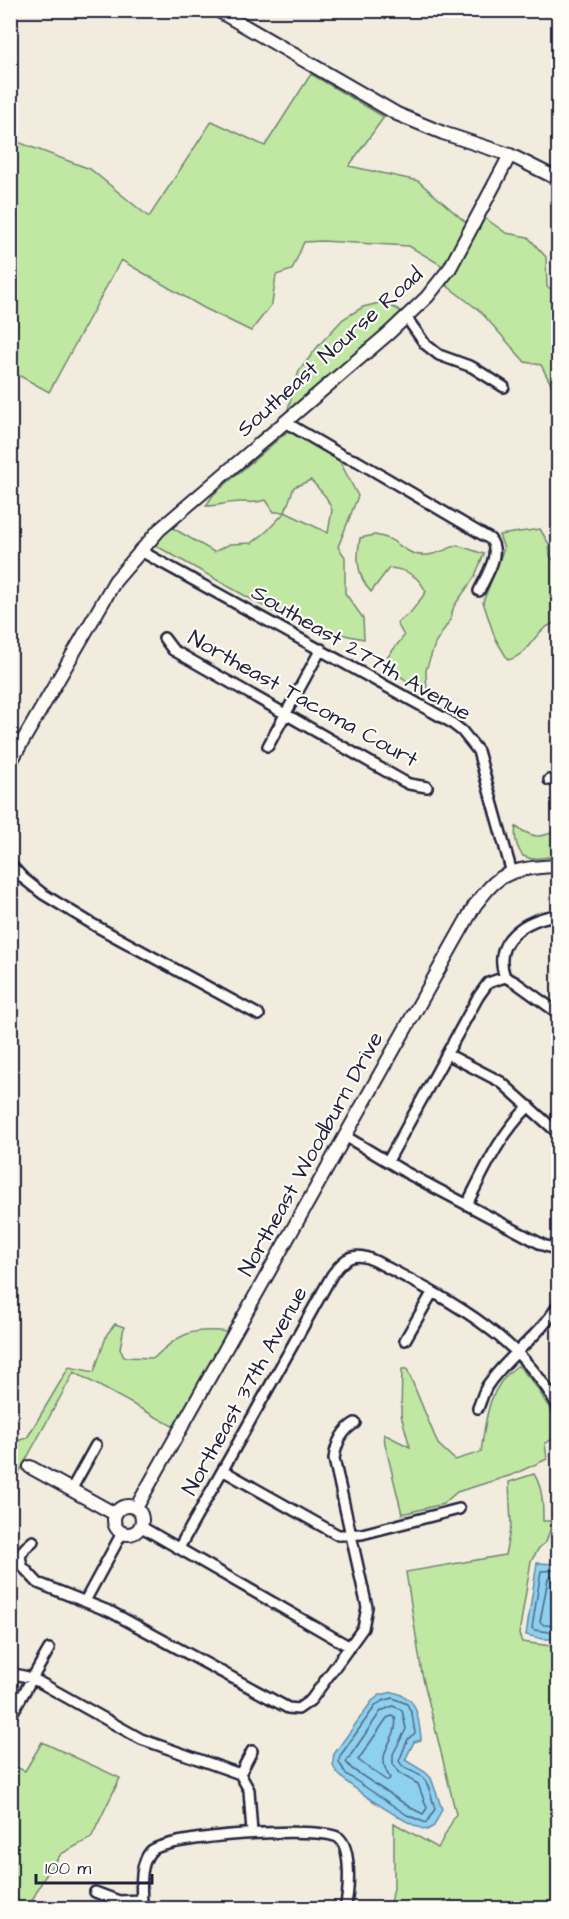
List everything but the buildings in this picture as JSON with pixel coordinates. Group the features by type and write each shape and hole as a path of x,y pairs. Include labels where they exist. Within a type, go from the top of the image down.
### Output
{"street":[{"path":"217,10 397,114 443,134 510,155 558,179"},
{"name":"Southeast Nourse Road","path":"10,763 114,581 139,550 159,530 406,317 439,284 450,268 510,155"},
{"path":"406,317 424,344 439,355 472,367 504,387"},
{"path":"285,422 357,461 490,539 494,543 494,557 479,591"},
{"name":"Southeast 277th Avenue","path":"139,550 448,721 471,741 478,751 512,873"},
{"name":"Northeast Tacoma Court","path":"164,638 173,650 285,714 409,784 427,787"},
{"path":"268,746 321,649"},
{"path":"10,864 43,894 94,925 259,1015"},
{"name":"Northeast Woodburn Drive","path":"136,1508 475,905 494,882 512,873 529,868 558,866"},
{"path":"505,977 501,961 505,943 525,926 558,915"},
{"path":"388,1161 488,983 505,977 558,1014"},
{"path":"447,1054 501,1082 558,1133"},
{"path":"467,1204 495,1148 510,1124 529,1106"},
{"path":"345,1136 405,1172 543,1245 558,1250"},
{"name":"Northeast 37th Avenue","path":"179,1548 339,1265 351,1256 364,1256 432,1293"},
{"path":"405,1340 432,1293 483,1322 518,1353 536,1371 558,1407"},
{"path":"478,1408 491,1380 537,1334 558,1305"},
{"path":"33,1541 20,1556 22,1566 38,1583 111,1612 288,1708 298,1709 312,1700 363,1628 367,1607 334,1459 341,1437 348,1427 355,1423"},
{"path":"71,1490 96,1445"},
{"path":"30,1467 115,1514"},
{"path":"224,1471 331,1533 350,1536 459,1509"},
{"path":"124,1506 136,1508 142,1518 140,1526 134,1532 122,1533 115,1525 115,1514 124,1506"},
{"path":"140,1526 350,1647"},
{"path":"85,1601 122,1533"},
{"path":"10,1717 49,1649"},
{"path":"10,1672 32,1678 141,1739 240,1774 249,1790 252,1833"},
{"path":"240,1774 252,1751"},
{"path":"95,1892 119,1901 142,1904 143,1869 148,1854 154,1848 162,1845 252,1833 324,1833 339,1839 345,1846 348,1856 345,1908"}],"green space":[{"path":"311,74 384,117 349,166 418,181 470,226 446,268 409,246 304,242 292,270 276,275 272,304 251,331 204,308 121,260 49,392 11,371 10,139 90,169 149,217 212,121 265,146"},
{"path":"485,218 506,233 528,237 546,257 547,287 558,291 558,398 541,365 525,362 480,311 446,285"},
{"path":"383,302 405,313 286,416 299,371 319,345 343,319 363,307"},
{"path":"288,431 338,458 358,496 338,547 345,557 345,593 363,618 364,639 328,631 291,614 272,611 153,544 171,527 214,552 230,544 252,543 285,512 274,512 266,500 206,506 213,495","holes":["311,480 326,497 332,510 328,533 285,512 294,487"]},
{"path":"540,529 549,544 550,556 558,565 558,622 543,630 522,652 508,660 495,638 483,602 504,548 499,535"},
{"path":"375,535 391,540 416,554 434,554 457,545 484,554 474,578 454,606 450,620 435,644 426,670 427,694 382,664 404,636 397,623 411,612 426,592 411,574 389,568 371,592 360,573 358,553 360,538"},
{"path":"516,827 537,836 558,830 558,856 532,859 523,856 516,842"},
{"path":"115,1324 124,1327 120,1349 124,1357 154,1358 172,1342 188,1334 205,1331 229,1332 176,1428 74,1372 11,1487 11,1441 27,1438 69,1367 94,1372 107,1334"},
{"path":"517,1366 538,1389 558,1423 558,1437 545,1443 547,1459 512,1475 457,1492 443,1504 402,1514 384,1434 410,1447 401,1415 402,1369 407,1369 438,1444 455,1460 481,1452 487,1416 494,1394 499,1384"},
{"path":"534,1474 541,1491 543,1521 553,1521 546,1542 531,1561 519,1634 522,1642 558,1647 558,1908 388,1908 394,1889 394,1823 438,1848 456,1814 422,1674 406,1572 505,1555 511,1525 509,1482"},
{"path":"42,1742 120,1778 91,1838 61,1854 44,1878 28,1908 11,1908 10,1818 14,1811 11,1803 11,1765 25,1771"}],"water":[{"path":"537,1563 558,1564 557,1639 526,1635"},
{"path":"393,1692 402,1695 412,1703 419,1721 421,1740 414,1742 405,1760 431,1778 442,1809 434,1826 427,1830 406,1821 376,1803 339,1775 333,1766 334,1754 372,1701 380,1695"}]}
